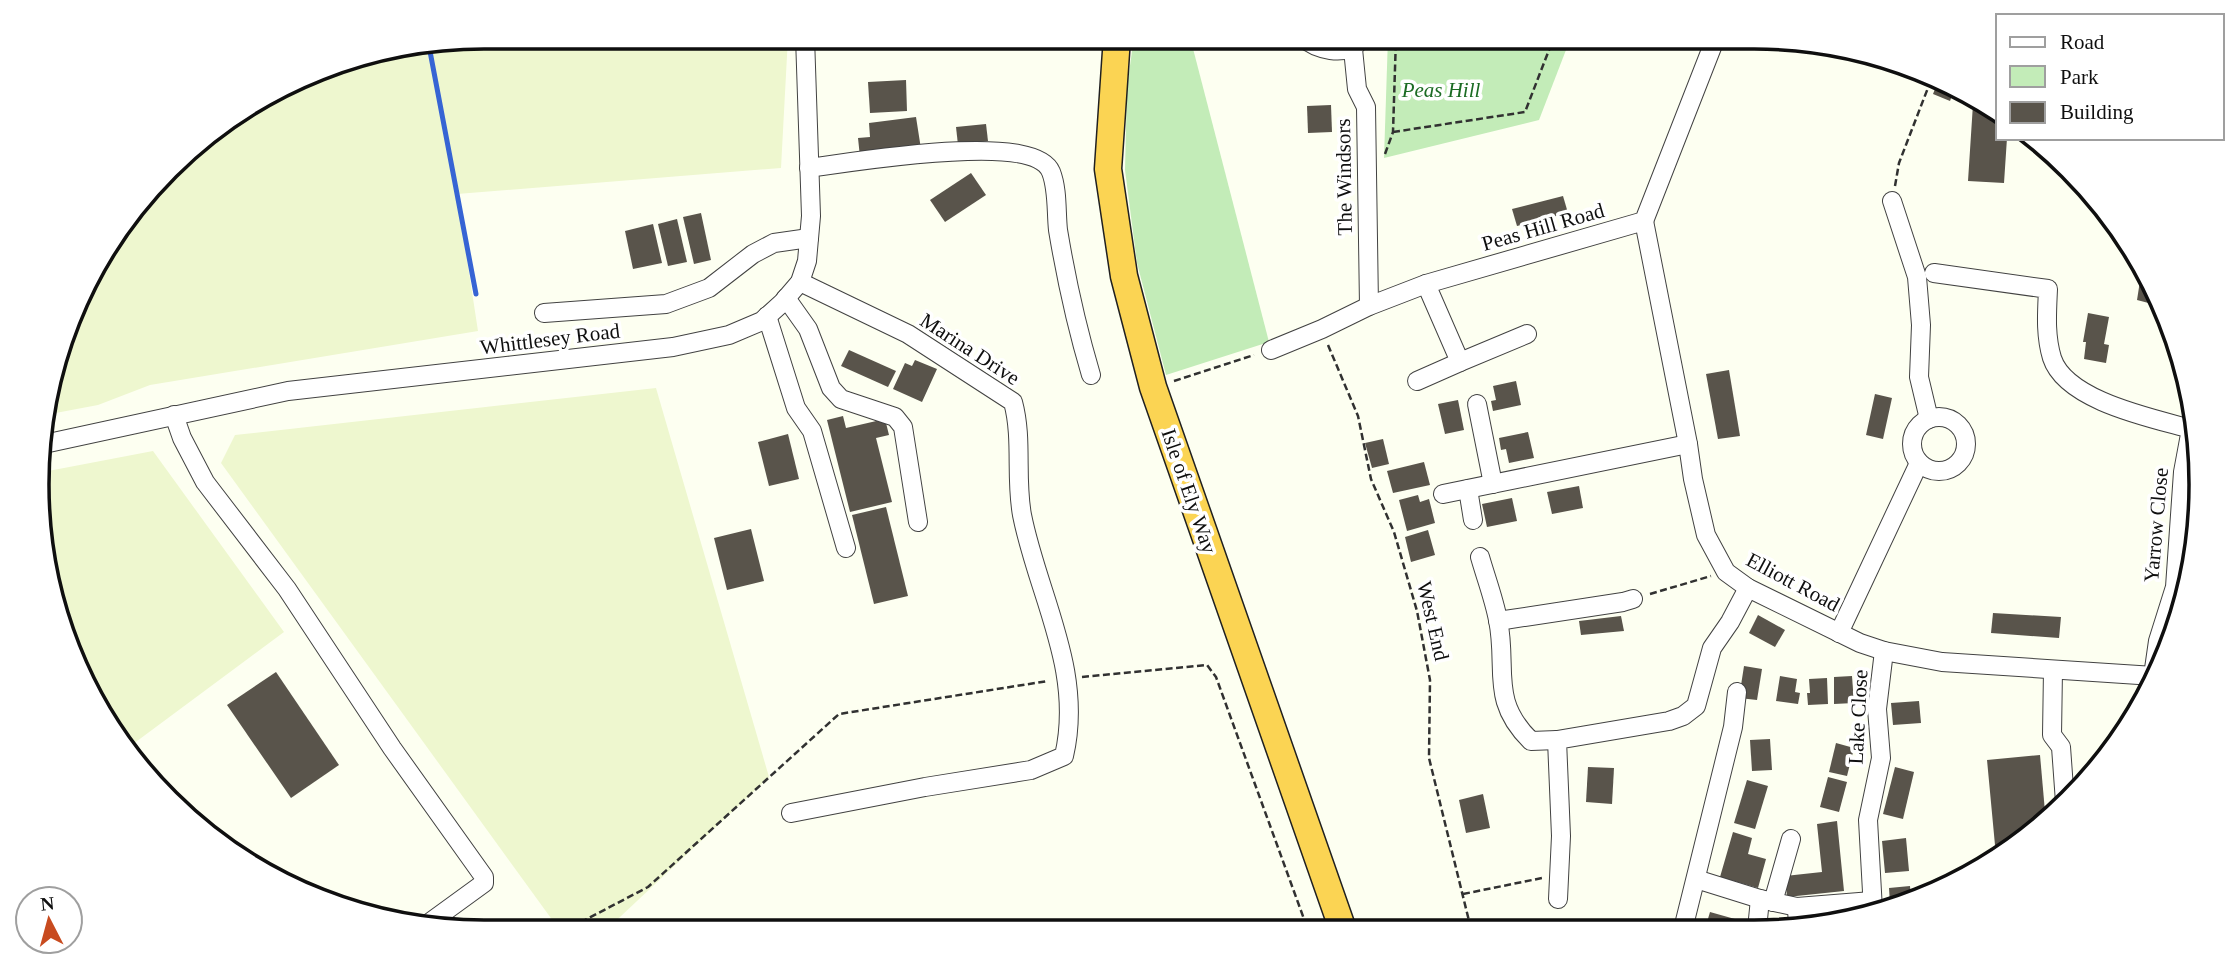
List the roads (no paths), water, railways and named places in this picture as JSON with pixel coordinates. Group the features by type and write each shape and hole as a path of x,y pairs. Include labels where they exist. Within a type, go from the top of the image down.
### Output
{"highway":[{"name":"Isle of Ely Way","path":"1115,49 1108,169 1124,276 1153,387 1340,920"}],"street":[{"name":"Whittlesey Road","path":"51,442 288,391 673,347 729,335 762,321 800,282 807,261 811,216 805,49"},
{"name":"The Windsors","path":"1356,49 1357,89 1366,107 1369,306"},
{"path":"1644,221 1711,49"},
{"path":"809,167 950,150 1005,152 1042,160 1051,171 1058,229 1091,375"},
{"path":"1892,201 1917,277 1921,325 1919,377 1929,419"},
{"name":"Peas Hill Road","path":"1271,350 1426,284 1644,221"},
{"name":"Elliott Road","path":"1644,221 1706,536 1726,572 1748,588 1860,643 1884,651 1942,662 2145,676"},
{"path":"544,313 666,304 709,288 753,254 774,243 809,238"},
{"name":"Yarrow Close","path":"1934,273 2048,289 2046,329 2053,361 2074,387 2098,400 2185,427"},
{"name":"Marina Drive","path":"791,813 1031,770 1064,756 1070,733 1067,678 1054,620 1023,518 1018,489 1018,422 1013,402 908,334 800,282"},
{"path":"1426,284 1460,362"},
{"path":"786,298 808,329 831,388 841,399 895,417 903,427 918,522"},
{"path":"767,316 796,408 812,431 846,548"},
{"path":"1418,381 1527,334"},
{"path":"1477,404 1493,484"},
{"path":"174,415 182,438 205,482 287,589 391,748 484,877 484,883 437,917"},
{"path":"1941,417 1961,428 1965,451 1960,461 1940,472 1929,470 1919,463 1913,454 1912,444 1914,433 1920,425 1929,419 1941,417"},
{"path":"1443,494 1688,444"},
{"name":"Yarrow Close","path":"2157,648 2175,587 2183,472 2187,451"},
{"path":"1839,632 1919,463"},
{"path":"1468,489 1473,520"},
{"path":"1480,557 1498,621 1501,676 1507,709 1516,726 1531,741 1557,740 1669,721 1683,716 1696,706 1712,648 1748,588"},
{"path":"1498,621 1623,603 1633,599"},
{"name":"Lake Close","path":"1872,903 1868,820 1881,758 1877,709 1884,651"},
{"path":"2053,670 2052,735 2061,747 2064,789"},
{"path":"1685,920 1733,727 1737,692"},
{"path":"1557,740 1560,836 1558,899"},
{"path":"1760,920 1791,839"},
{"path":"1696,879 1797,907 1861,906"},
{"path":"1797,907 1797,917"}],"waterway":[{"path":"430,53 476,294"}],"park label":[{"name":"Peas Hill","path":"1441,90"}]}
